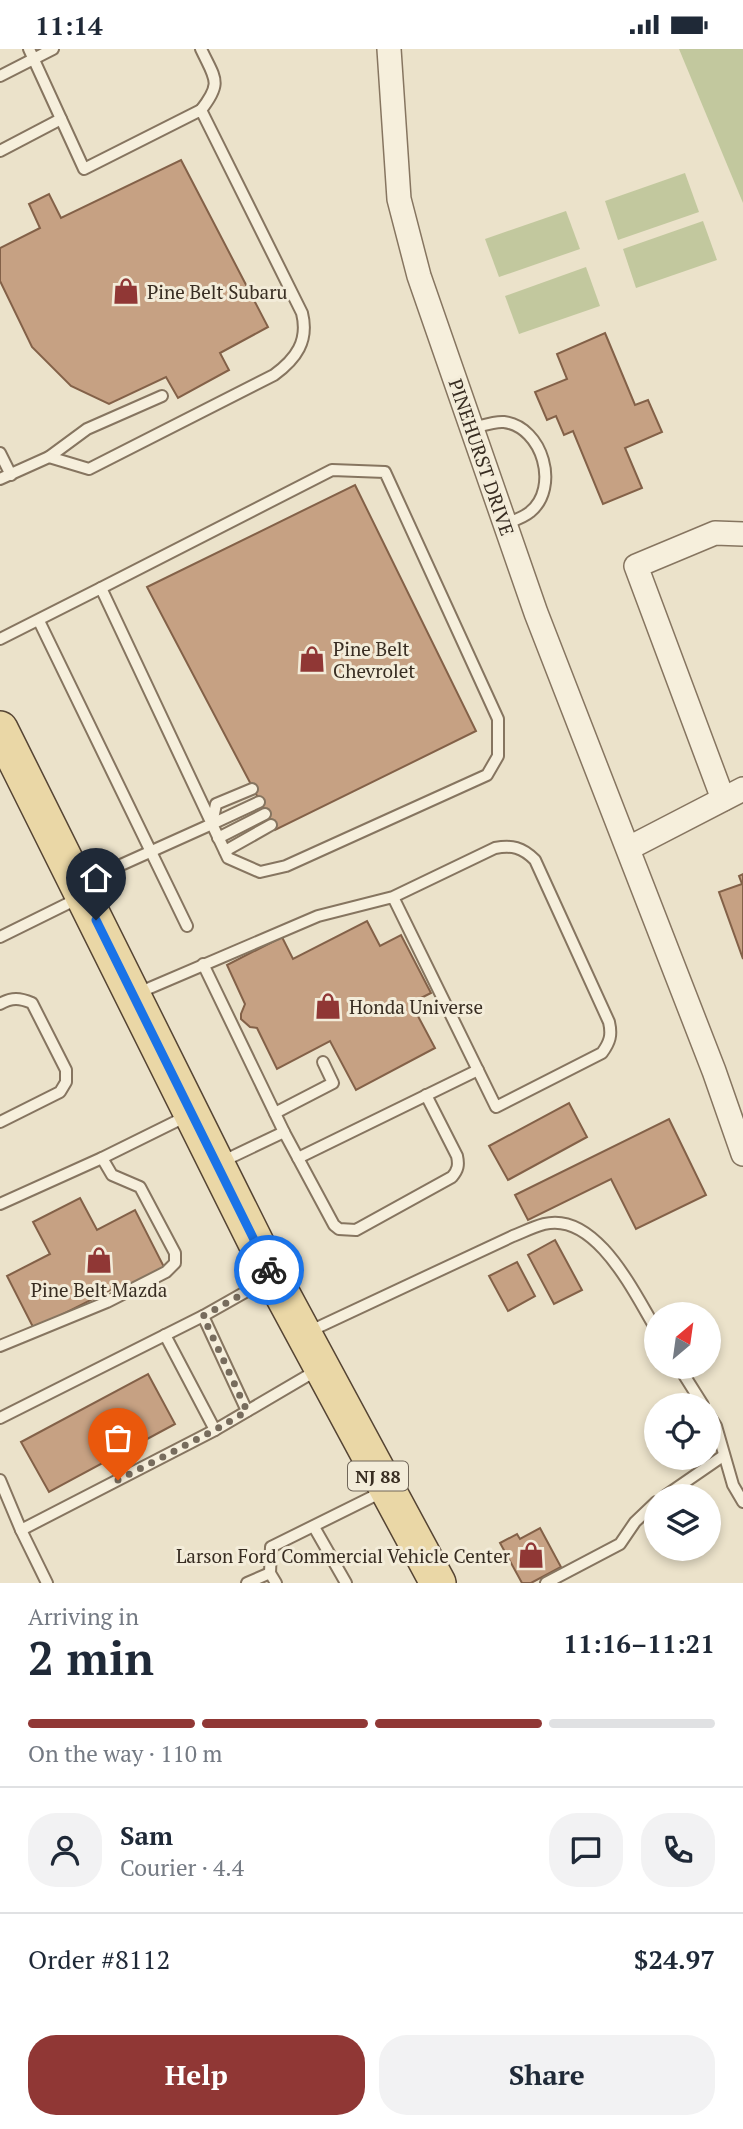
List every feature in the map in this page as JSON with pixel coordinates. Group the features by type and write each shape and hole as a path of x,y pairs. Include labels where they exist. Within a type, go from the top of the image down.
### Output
{"main road":[{"name":"NJ 88","path":"0,729 273,1277 438,1583"}],"street":[{"name":"PINEHURST DRIVE","path":"392,50 399,199 419,276 536,613 629,848 743,1154"},
{"path":"629,848 733,794 636,566 715,533 743,534"}],"lane":[{"path":"0,76 31,54 53,49"},
{"path":"31,54 85,169 201,110 214,93 216,83 201,49"},
{"path":"49,457 89,469 274,375 295,358 301,345 305,323 302,313 201,110"},
{"path":"0,151 61,119"},
{"path":"0,453 5,477 49,457 87,429 162,396"},
{"path":"472,428 503,422 522,430 536,445 546,471 546,486 540,500 529,513 505,524"},
{"path":"0,639 332,470 385,472 498,719 498,756 487,775 286,866 260,872 228,857 101,589"},
{"path":"39,621 187,926"},
{"path":"209,819 216,804 252,789"},
{"path":"0,936 209,819 259,802"},
{"path":"218,838 265,814"},
{"path":"225,851 271,825"},
{"path":"134,995 318,916 393,897 495,848 510,845 526,850 535,860 609,1022 612,1034 608,1045 602,1053 496,1107 393,897"},
{"path":"203,964 298,1158 334,1225 339,1229 356,1230 410,1202 452,1177 457,1171 457,1156 426,1095"},
{"path":"0,1004 10,999 32,1003 66,1070 66,1082 60,1092 0,1122"},
{"path":"275,1113 333,1083 323,1062"},
{"path":"298,1158 478,1070"},
{"path":"0,1204 102,1158 191,1113"},
{"path":"217,1164 285,1132"},
{"path":"0,1346 107,1302 166,1272 175,1263 176,1253 140,1187 111,1175 102,1158"},
{"path":"303,1334 513,1236 545,1224 569,1225 590,1235 615,1262 644,1309"},
{"path":"0,1417 203,1316 273,1277"},
{"path":"203,1316 247,1411"},
{"path":"165,1335 215,1430"},
{"path":"21,1529 215,1430 321,1368"},
{"path":"721,1447 733,1485 743,1502"},
{"path":"682,1484 723,1456"},
{"path":"0,1480 47,1583"},
{"path":"247,1583 273,1578 271,1547 386,1490"},
{"path":"546,1583 620,1544 644,1513"},
{"path":"314,1527 346,1583"}],"green space":[{"path":"679,49 743,49 743,203"},
{"path":"685,173 699,212 618,240 605,201"},
{"path":"566,211 580,249 499,277 485,239"},
{"path":"703,221 717,260 636,288 623,249"},
{"path":"586,267 600,306 519,334 505,296"}],"building":[{"name":"Pine Belt Subaru","path":"181,160 268,327 220,353 229,370 178,398 166,377 109,404 71,386 32,347 0,281 0,248 40,228 29,204 49,194 61,218"},
{"path":"605,333 635,405 648,400 662,432 625,448 642,488 603,504 573,431 564,435 556,416 547,420 535,392 567,379 557,354"},
{"name":"Pine Belt Chevrolet","path":"355,485 476,731 275,830 147,587"},
{"path":"743,874 743,959 719,892 742,884 739,876"},
{"name":"Honda Universe","path":"367,921 380,946 401,935 431,993 411,1003 435,1048 356,1090 330,1041 277,1069 257,1028 250,1027 241,1019 245,1004 227,965 282,937 293,959"},
{"path":"569,1103 587,1137 508,1180 489,1146"},
{"path":"669,1119 706,1195 636,1229 611,1179 528,1220 515,1195"},
{"name":"Pine Belt Mazda","path":"80,1198 97,1230 135,1210 164,1267 120,1290 118,1286 34,1329 7,1276 50,1254 33,1222"},
{"path":"555,1240 582,1290 554,1304 528,1255"},
{"path":"517,1262 535,1296 508,1311 489,1276"},
{"path":"148,1374 175,1424 49,1492 21,1442"},
{"name":"Larson Ford Commercial Vehicle Center","path":"540,1528 561,1567 531,1583 522,1583 500,1543 517,1534 520,1539"}],"way so far":[{"path":"118,1480 247,1411 203,1316 273,1277 269,1270"}],"place":[{"name":"Pine Belt Subaru","path":"126,291"},
{"name":"Pine Belt Chevrolet","path":"312,659"},
{"name":"Honda Universe","path":"328,1006"},
{"name":"Pine Belt Mazda","path":"99,1260"},
{"name":"Larson Ford Commercial Vehicle Center","path":"531,1555"}],"route":[{"path":"96,920 269,1270"}]}
